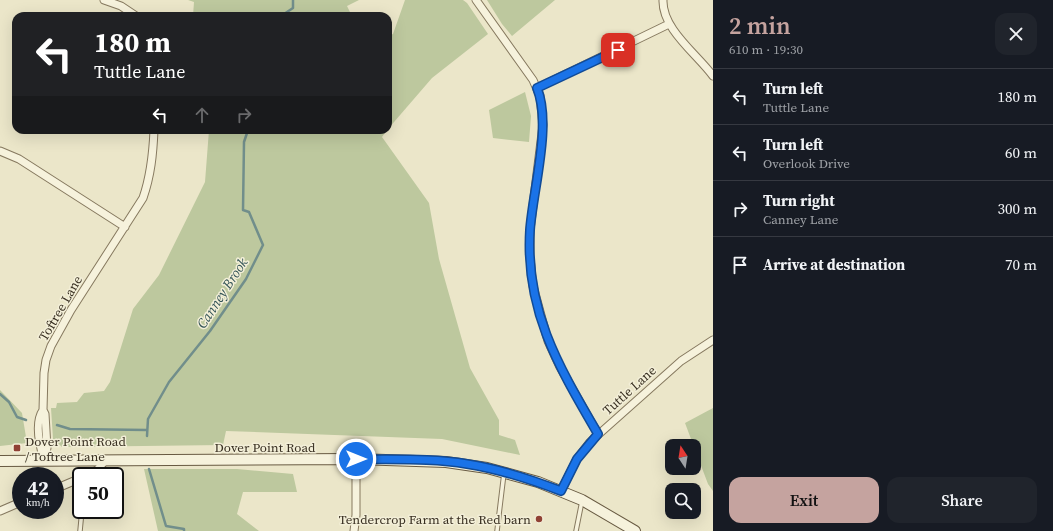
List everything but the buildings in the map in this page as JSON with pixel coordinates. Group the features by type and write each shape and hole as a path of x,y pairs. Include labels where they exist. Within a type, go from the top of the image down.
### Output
{"main road":[{"name":"Dover Point Road","path":"0,461 356,459 440,461 466,464 504,472 561,491 582,500 635,531"}],"street":[{"path":"104,0 125,8 130,12"},
{"path":"476,0 537,88 542,104 543,125 530,230 530,258 533,286 548,341 560,367 598,434"},
{"path":"664,0 664,10 669,24 713,76"},
{"path":"537,88 669,24"},
{"name":"Toftree Lane","path":"44,460 39,436 40,415 43,410 44,373 46,360 51,346 71,310 143,198 149,181 154,134"},
{"path":"0,151 19,159 125,227"},
{"name":"Tuttle Lane","path":"561,491 577,459 598,434 681,360 713,340"},
{"path":"354,531 356,515 356,459"},
{"path":"100,467 105,461"},
{"path":"0,511 12,506"}],"lane":[{"path":"497,531 504,472"},
{"path":"576,531 582,500"},
{"path":"80,531 81,519"}],"green space":[{"path":"188,0 359,0 347,6 350,12 193,12 194,2"},
{"path":"405,0 463,0 467,3 488,34 432,78 392,124 393,34"},
{"path":"487,0 555,0 512,36 502,24"},
{"path":"525,92 531,116 529,142 493,138 489,110"},
{"path":"209,134 384,134 382,137 429,203 439,259 470,368 499,420 499,435 515,440 520,455 442,439 226,431 223,445 62,447 53,439 51,408 56,408 57,403 77,402 84,393 104,391 110,382 133,309 159,275 205,182"},
{"path":"0,390 22,413 27,443 0,446"},
{"path":"713,408 713,491 708,484 701,465 701,439 691,439 685,423"},
{"path":"144,469 237,469 293,474 297,492 243,492 237,514 259,531 158,531"}],"waterway":[{"name":"Canney Brook","path":"287,12 293,8 293,0"},
{"name":"Canney Brook","path":"147,436 148,419 169,382 210,331 246,279 263,245 249,212 243,210 244,142 247,134"},
{"path":"0,394 9,402 17,417 26,420"},
{"path":"57,425 70,429 147,430"},
{"name":"Canney Brook","path":"149,469 166,526 184,529 184,531"}],"place":[{"name":"Dover Point Road / Toftree Lane","path":"17,448"},
{"name":"Tendercrop Farm at the Red barn","path":"539,519"}],"route":[{"path":"356,459 429,460 466,464 504,472 538,482 561,491 577,459 598,434 560,367 548,341 539,314 533,286 530,258 530,230 544,114 537,88 618,50"}]}
